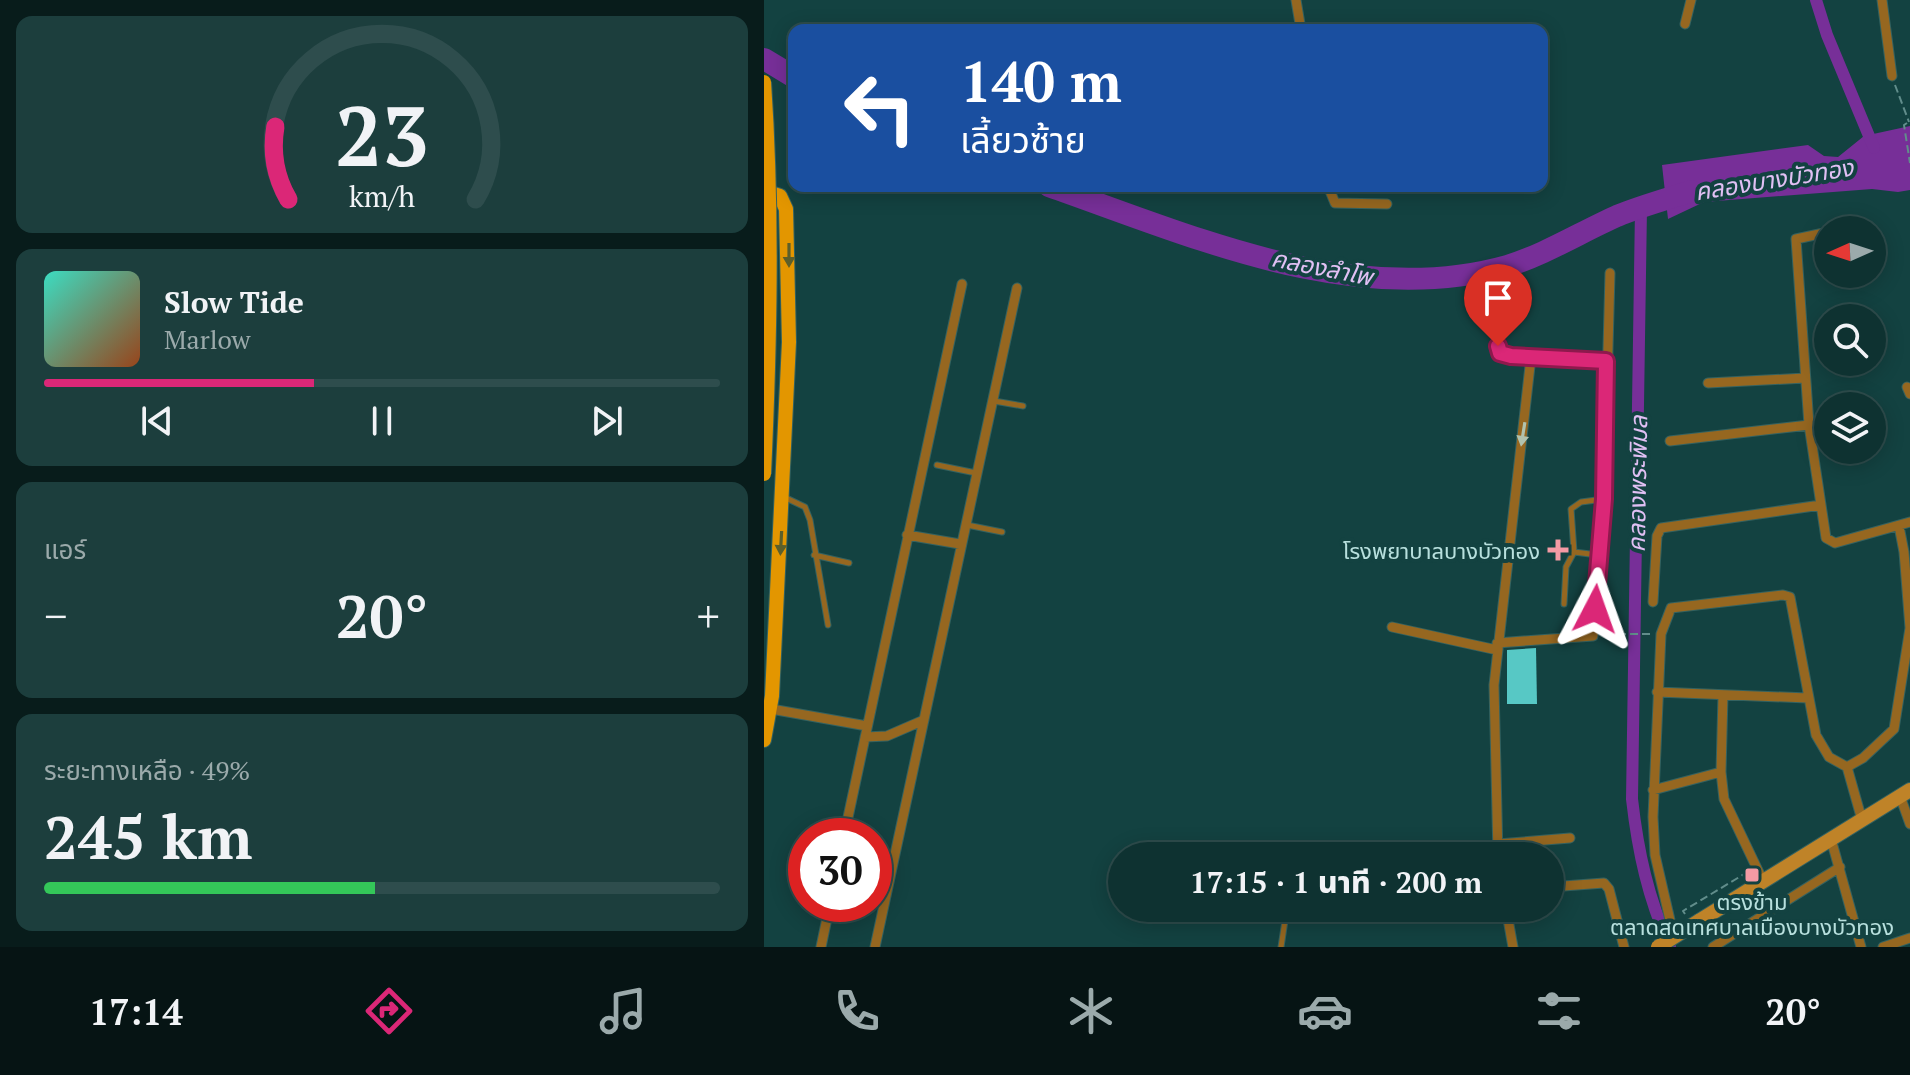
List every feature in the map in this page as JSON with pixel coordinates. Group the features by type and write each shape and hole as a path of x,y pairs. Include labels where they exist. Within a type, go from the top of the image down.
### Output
{"main road":[{"path":"764,82 771,176 769,368 764,474"},
{"path":"764,191 780,196 786,209 789,240 783,497 771,709 764,740"},
{"path":"1658,947 1905,793"}],"street":[{"path":"1296,0 1300,24"},
{"path":"1685,24 1691,0"},
{"path":"1882,0 1892,76"},
{"path":"1330,192 1335,203 1387,204"},
{"path":"1814,235 1796,239 1809,425 1826,538 1832,543 1910,522"},
{"path":"1392,627 1497,646 1593,636 1604,499 1610,273"},
{"path":"848,818 962,284"},
{"path":"875,947 1017,288"},
{"path":"1497,334 1500,353 1606,361"},
{"path":"1498,842 1494,713 1497,646 1531,357"},
{"path":"1708,383 1805,378"},
{"path":"1670,441 1809,425"},
{"path":"1653,602 1657,536 1661,528 1821,505"},
{"path":"1847,767 1863,758 1894,729 1910,628 1899,526"},
{"path":"907,535 960,544"},
{"path":"1670,920 1655,855 1653,790 1661,634 1671,608 1783,595 1793,600 1808,698 1821,748 1829,757 1847,767 1862,820"},
{"path":"1657,692 1808,698"},
{"path":"1723,695 1721,772 1729,815 1763,881"},
{"path":"771,709 867,726"},
{"path":"865,737 887,736 924,720"},
{"path":"1653,790 1721,772"},
{"path":"1905,793 1910,824"},
{"path":"1522,842 1570,838"},
{"path":"1831,839 1861,947"},
{"path":"1713,947 1840,867"},
{"path":"1564,886 1604,883 1609,889 1624,947"},
{"path":"821,947 826,922"},
{"path":"1509,922 1513,947"},
{"path":"1883,947 1910,938"}],"lane":[{"path":"993,400 1023,406"},
{"path":"937,465 977,473"},
{"path":"783,497 805,507 810,520 828,625"},
{"path":"1564,604 1566,567 1574,552 1571,509 1581,502 1604,499"},
{"path":"966,524 1002,532"},
{"path":"1574,552 1599,555"},
{"path":"814,555 849,563"},
{"path":"1281,947 1285,922"}],"path":[{"path":"1892,76 1910,122 1904,125 1910,163"},
{"path":"1609,634 1653,634"}],"water":[{"name":"คลองบางบัวทอง","path":"1910,126 1910,190 1872,189 1704,202 1668,219 1662,165 1808,145 1824,156 1838,157 1864,136"}],"building":[{"path":"1536,648 1537,704 1507,704 1507,650"}],"waterway":[{"path":"1816,0 1827,35 1874,148"},
{"name":"คลองลำโพ","path":"764,59 788,73"},
{"name":"คลองลำโพ","path":"1066,192 1216,245 1274,261 1333,273 1391,279 1449,277 1507,266 1549,250 1617,216 1692,191"},
{"name":"คลองพระพิมล","path":"1641,208 1632,799 1645,874 1670,947"}],"place":[{"name":"โรงพยาบาลบางบัวทอง","path":"1558,550"},
{"name":"ตรงข้าม ตลาดสดเทศบาลเมืองบางบัวทอง","path":"1752,875"}],"route":[{"path":"1498,346 1500,353 1511,356 1606,361 1604,499 1595,609"}]}
